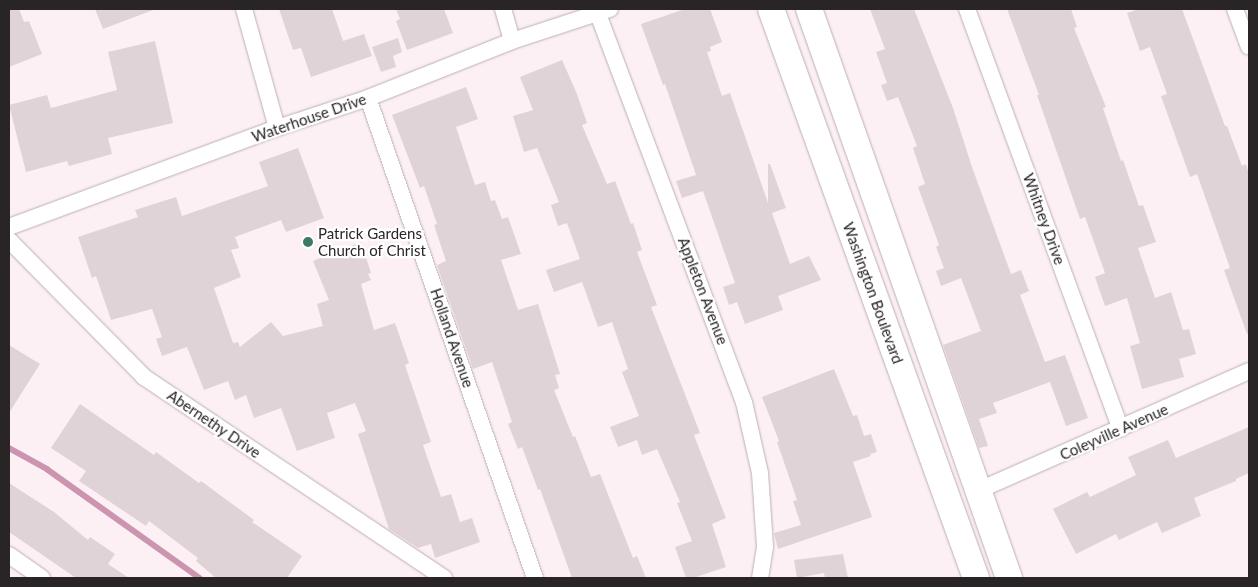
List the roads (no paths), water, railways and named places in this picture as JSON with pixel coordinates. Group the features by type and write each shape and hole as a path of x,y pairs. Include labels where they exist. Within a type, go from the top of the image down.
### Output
{"highway":[{"name":"Washington Boulevard","path":"771,9 976,578"},
{"path":"809,9 1009,578"}],"street":[{"path":"244,9 277,128"},
{"path":"503,9 512,41"},
{"name":"Whitney Drive","path":"967,9 1121,429"},
{"path":"1235,9 1249,47"},
{"name":"Waterhouse Drive","path":"9,227 277,128 368,98 512,41 604,11"},
{"name":"Appleton Avenue","path":"604,11 744,402 760,474 765,547 760,578"},
{"name":"Holland Avenue","path":"368,98 535,578"},
{"name":"Abernethy Drive","path":"9,240 144,377 444,578"},
{"name":"Coleyville Avenue","path":"977,491 1249,371"},
{"path":"9,554 42,578"}],"waterway":[{"path":"9,448 47,469 200,578"}],"place":[{"name":"Patrick Gardens Church of Christ","path":"308,242"}]}
